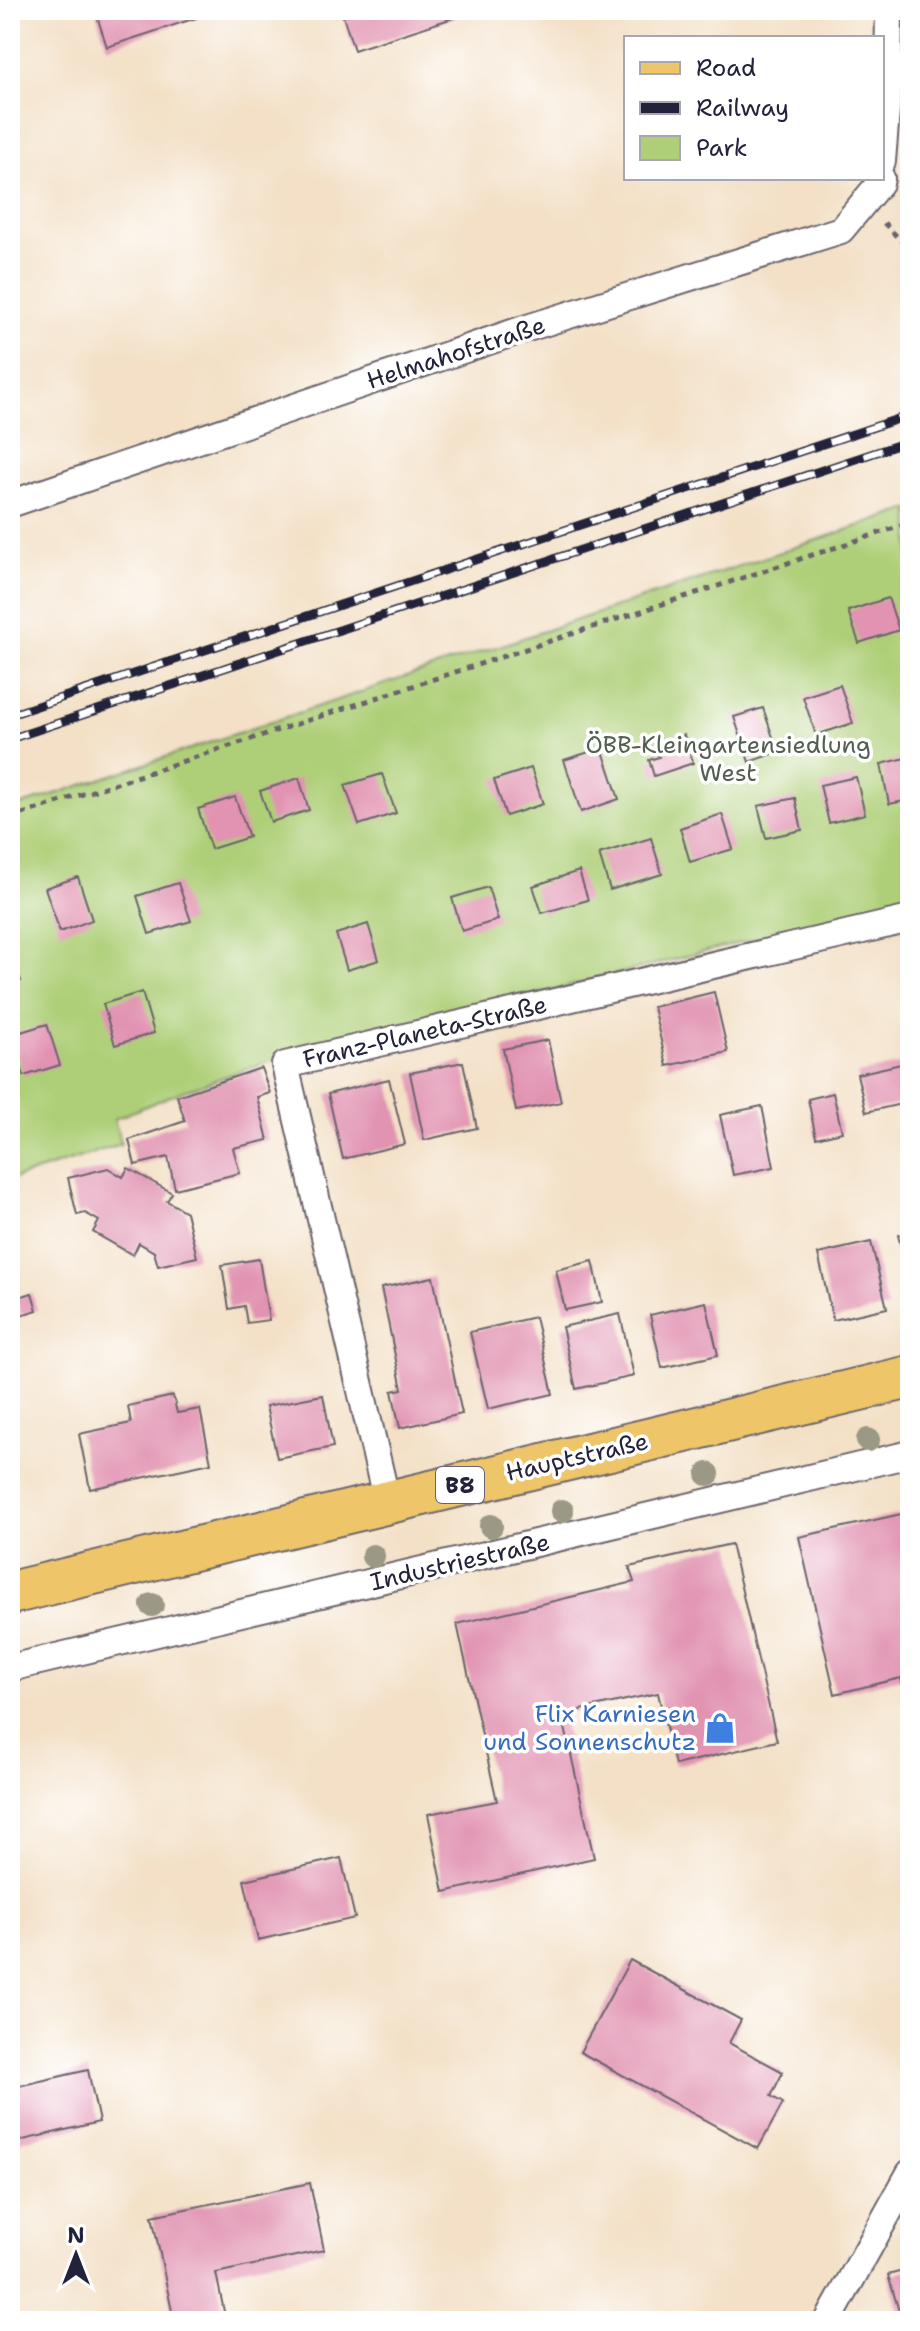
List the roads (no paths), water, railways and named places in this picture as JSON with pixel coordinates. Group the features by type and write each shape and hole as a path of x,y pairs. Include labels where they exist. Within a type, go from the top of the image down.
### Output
{"main road":[{"name":"Hauptstraße","path":"10,1593 910,1377"}],"street":[{"path":"884,136 889,10"},
{"name":"Helmahofstraße","path":"10,504 521,330 841,230 881,180"},
{"name":"Franz-Planeta-Straße","path":"387,1502 285,1065 910,919"},
{"name":"Industriestraße","path":"10,1668 910,1454"},
{"path":"828,2321 910,2173"}],"railway":[{"path":"10,715 910,415"},
{"path":"10,739 910,441"}],"place":[{"name":"Flix Karniesen und Sonnenschutz","path":"720,1728"}],"park label":[{"name":"ÖBB-Kleingartensiedlung West","path":"728,759"}]}
